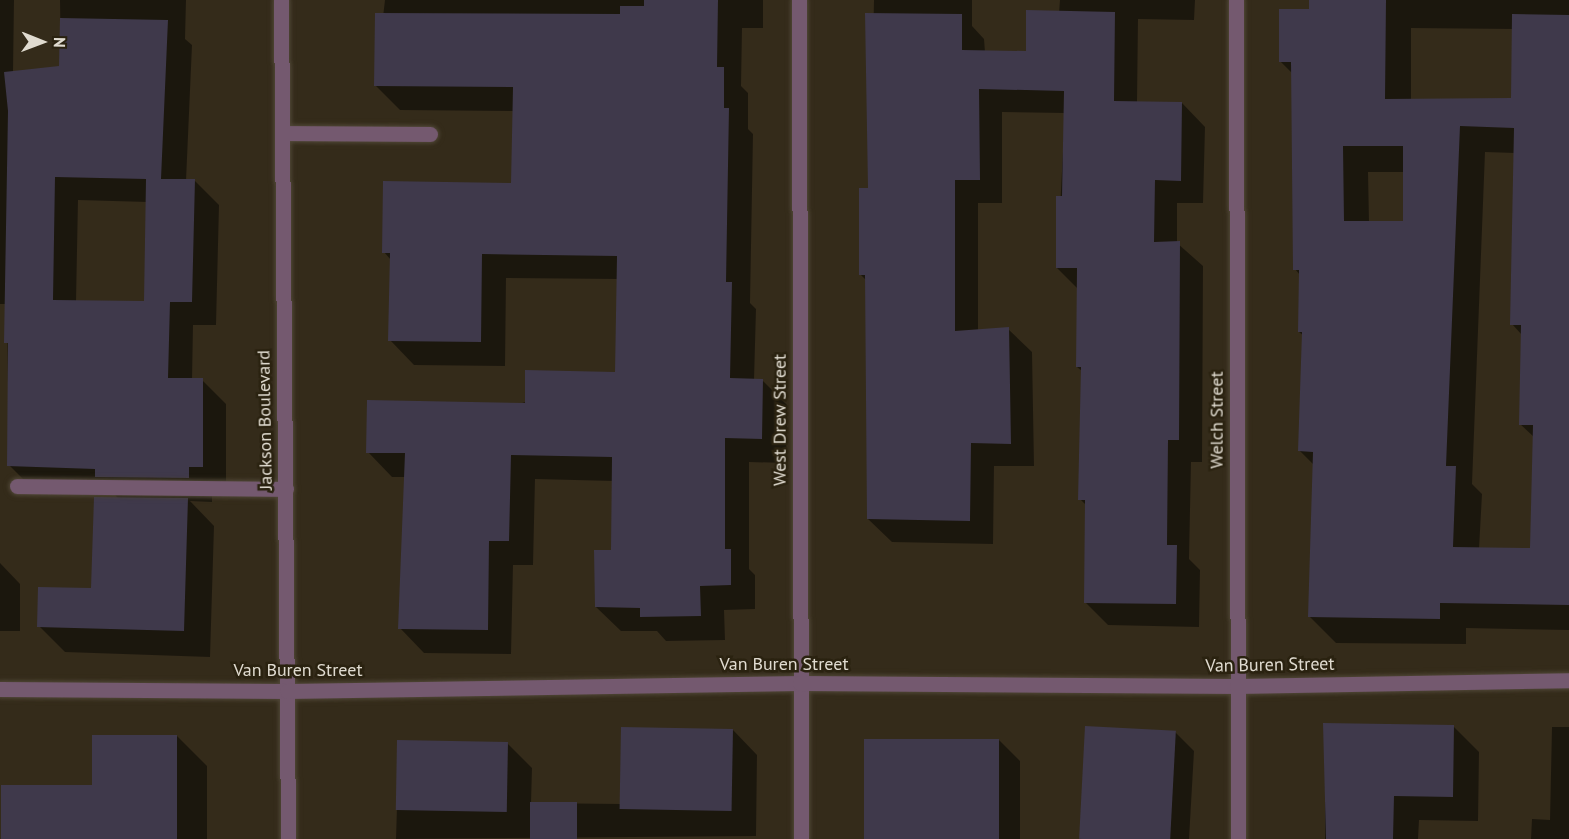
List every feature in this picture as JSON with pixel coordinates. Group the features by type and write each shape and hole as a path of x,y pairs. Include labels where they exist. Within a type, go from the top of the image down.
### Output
{"street":[{"name":"Jackson Boulevard","path":"281,0 288,839"},
{"name":"West Drew Street","path":"799,0 801,839"},
{"name":"Welch Street","path":"1236,0 1238,839"},
{"path":"282,133 430,134"},
{"path":"17,486 286,489"},
{"name":"Van Buren Street","path":"0,689 287,690 800,683 1237,686 1569,681"}],"building":[{"path":"644,0 718,0 717,67 724,67 724,108 729,108 726,282 732,282 730,378 763,379 762,439 725,438 725,549 731,549 731,585 700,586 701,616 640,617 640,608 595,607 594,550 611,550 612,457 511,455 509,541 489,541 488,630 398,629 405,453 366,453 367,400 525,403 525,370 615,372 617,256 482,254 481,342 388,341 390,253 382,253 383,181 511,183 513,87 374,86 375,13 620,14 620,6 644,6"},
{"path":"1309,0 1386,0 1385,99 1511,98 1512,14 1569,15 1569,605 1440,603 1440,619 1308,617 1313,452 1298,451 1302,332 1298,332 1299,270 1293,270 1291,62 1279,62 1279,9 1309,9","holes":["1460,126 1514,128 1510,325 1521,325 1519,425 1533,425 1530,548 1453,547 1456,466 1446,466","1343,146 1403,146 1403,221 1344,221"]},
{"path":"1026,10 1115,12 1114,101 1182,102 1181,181 1155,180 1154,242 1180,241 1179,440 1168,440 1167,545 1177,545 1176,604 1084,603 1085,500 1078,500 1081,367 1076,367 1077,268 1056,268 1056,196 1062,196 1064,91 979,89 980,180 955,180 955,331 1009,327 1011,444 971,443 970,521 867,519 865,275 859,275 859,188 868,188 865,13 962,14 962,50 1026,51"},
{"path":"60,18 168,20 161,179 195,179 192,302 170,302 168,378 203,378 203,467 189,467 189,478 95,477 95,469 7,466 8,343 4,343 8,111 4,72 59,66","holes":["55,177 146,179 144,301 53,300"]},
{"path":"94,497 188,498 184,631 37,627 38,587 91,588"},
{"path":"1323,723 1454,725 1453,797 1394,796 1393,839 1326,839"},
{"path":"1085,726 1176,731 1170,839 1079,839"},
{"path":"621,727 733,729 732,811 620,809"},
{"path":"92,735 177,735 177,839 1,839 1,785 92,785"},
{"path":"864,739 999,739 999,839 864,839"},
{"path":"397,740 508,742 507,812 396,810"},
{"path":"530,802 577,802 577,839 530,839"}]}
